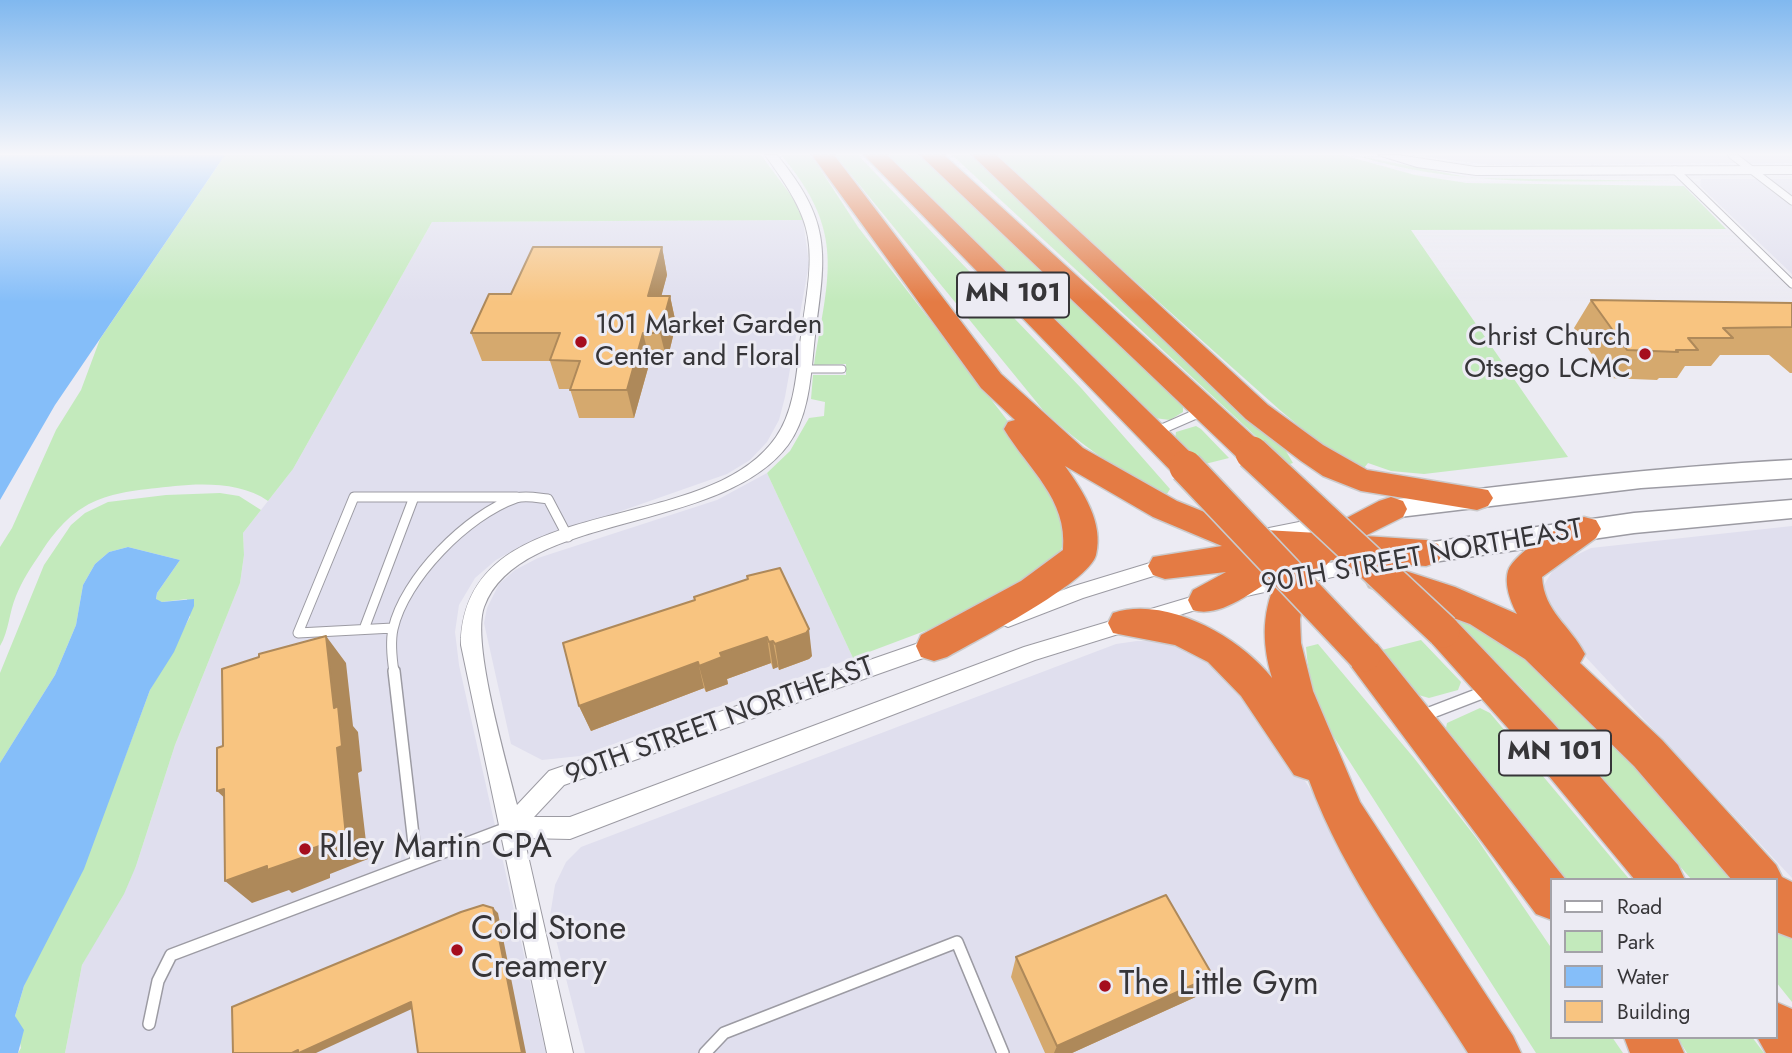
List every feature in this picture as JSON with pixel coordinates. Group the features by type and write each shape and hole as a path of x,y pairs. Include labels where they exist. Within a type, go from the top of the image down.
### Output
{"highway":[{"path":"859,204 991,382 1008,414 1080,516 1084,537 1079,556 1060,574 934,646"},
{"name":"MN 101","path":"924,204 1186,467 1364,655 1550,895"},
{"name":"MN 101","path":"984,204 1443,631 1661,878"},
{"path":"1035,204 1257,412 1304,465 1314,491 1316,512 1309,554 1284,604 1282,634 1293,690 1344,814"},
{"path":"991,382 1052,441 1106,478 1164,509 1244,541 1309,554 1464,604 1506,625 1539,649 1626,737 1648,753 1759,878"},
{"path":"1257,412 1334,468 1361,480 1476,498"},
{"path":"1206,600 1309,554 1358,524 1391,509"},
{"path":"1584,529 1547,553 1525,572 1524,593 1533,613 1548,635 1637,733 1648,753"},
{"path":"1165,566 1219,559 1309,554 1426,553"},
{"path":"1126,622 1180,631 1226,652 1253,682 1344,814 1496,1053"},
{"path":"1778,899 1792,916"},
{"path":"1778,1029 1792,1047"}],"main road":[{"name":"90TH STREET NORTHEAST","path":"1391,509 1726,472 1792,470"},
{"name":"90TH STREET NORTHEAST","path":"1426,553 1584,529 1792,509"}],"street":[{"path":"560,1053 471,645 472,618 477,601 497,572 528,551 723,488 744,477 782,441 790,426 802,369 817,273 817,238 806,204"},
{"name":"90TH STREET NORTHEAST","path":"509,827 557,778 934,646 1078,592 1244,541"},
{"name":"90TH STREET NORTHEAST","path":"509,827 570,828 1031,653 1126,622 1206,600"}],"lane":[{"path":"1710,204 1792,284"},
{"path":"802,369 842,369"},
{"path":"1152,434 1205,410"},
{"path":"393,628 298,633 355,497 548,499 568,537"},
{"path":"364,629 414,497"},
{"path":"416,861 392,655 393,628 401,605 422,572 444,547 487,514 518,497"},
{"path":"1414,720 1496,688"},
{"path":"149,1024 158,981 171,955 509,827"},
{"path":"705,1053 724,1033 957,942 1003,1053"}],"shaded area":[{"path":"1719,204 1792,204 1792,274"},
{"path":"803,220 809,264 785,397 779,420 767,442 750,460 727,474 521,546 496,560 475,578 459,605 455,632 459,665 546,1053 65,1053 82,965 136,866 175,745 240,583 244,555 243,533 293,469 432,222"},
{"path":"767,473 853,658 580,756 542,760 511,744 484,623 487,608 499,584 515,570 538,558 717,500"},
{"path":"1792,526 1792,878 1553,622 1544,599 1544,585 1556,565 1591,548"},
{"path":"1179,641 1233,669 1370,882 1473,1053 585,1053 550,916 555,885 566,862 581,847 1116,644"}],"green space":[{"path":"192,204 796,204 803,220 432,222 293,469 268,501 235,488 199,485 131,491 97,500 82,508 54,534 27,574 18,590 0,646 0,547 12,528 56,430 81,390 100,339"},
{"path":"814,204 843,204 1034,455 1069,509 1070,544 1063,545 1060,551 1062,555 1057,562 954,620 853,658 767,473 790,451 809,418 824,416 825,402 811,399 813,375 846,375 846,364 814,365 824,304 828,254"},
{"path":"875,204 905,204 1082,389 1170,489 1167,494 1102,457 1043,410"},
{"path":"938,204 971,204 1183,406 1183,412 1170,420 1154,418"},
{"path":"1005,204 1030,204 1283,446 1293,463 1287,465"},
{"path":"1049,204 1702,204 1726,229 1411,230 1568,457 1424,474 1391,471 1368,463 1364,468 1329,451"},
{"path":"1196,426 1229,458 1201,465 1175,440 1176,432"},
{"path":"220,493 239,496 261,510 243,533 244,555 240,583 175,745 136,866 124,894 82,965 65,1053 18,1053 21,1048 15,1016 24,986 122,765 150,690 190,617 187,599 162,602 156,600 157,593 180,560 128,547 109,552 95,564 83,585 76,625 55,675 0,763 0,673 44,565 71,525 85,513 108,502 166,495"},
{"path":"1443,609 1508,631 1740,878 1690,878 1522,688"},
{"path":"1421,640 1461,682 1458,690 1429,698 1415,694 1374,652"},
{"path":"1318,644 1414,758 1477,839 1550,946 1550,1039 1613,1039 1623,1053 1536,1053 1330,731 1314,690 1306,647"},
{"path":"1480,708 1490,713 1628,878 1563,878 1446,728 1447,723"},
{"path":"1778,923 1792,940 1792,1002 1778,984"},
{"path":"1678,1039 1754,1039 1764,1053 1687,1053"}],"water":[{"path":"0,204 192,204 55,405 0,500"},
{"path":"128,547 180,560 157,593 156,599 162,602 194,599 194,606 174,652 150,690 84,869 24,986 15,1016 24,1030 18,1053 0,1053 0,763 55,675 76,625 83,585 95,564 109,552"}],"building":[{"path":"533,247 662,247 648,296 670,296 660,333 643,333 627,390 570,390 580,361 550,360 560,333 471,333 489,294 511,294"},
{"path":"1591,300 1792,303 1792,327 1723,328 1733,338 1688,338 1698,350 1627,350"},
{"path":"780,568 809,629 806,633 775,644 773,641 769,642 767,637 720,653 722,657 699,666 698,662 579,706 563,643 695,600 694,597 748,579 747,576"},
{"path":"326,636 334,708 338,706 342,746 337,748 346,836 306,851 307,856 225,881 224,789 217,791 217,748 223,746 222,669 259,657 259,654"},
{"name":"The Little Gym","path":"1166,895 1213,976 1057,1046 1016,957"},
{"path":"483,905 493,908 522,1053 418,1053 411,1002 299,1053 298,1050 292,1053 233,1053 232,1007"}],"place":[{"name":"101 Market Garden Center and Floral","path":"581,342"},
{"name":"Christ Church Otsego LCMC","path":"1645,354"},
{"name":"RIley Martin CPA","path":"305,849"},
{"name":"Cold Stone Creamery","path":"457,950"},
{"name":"The Little Gym","path":"1105,986"}]}
